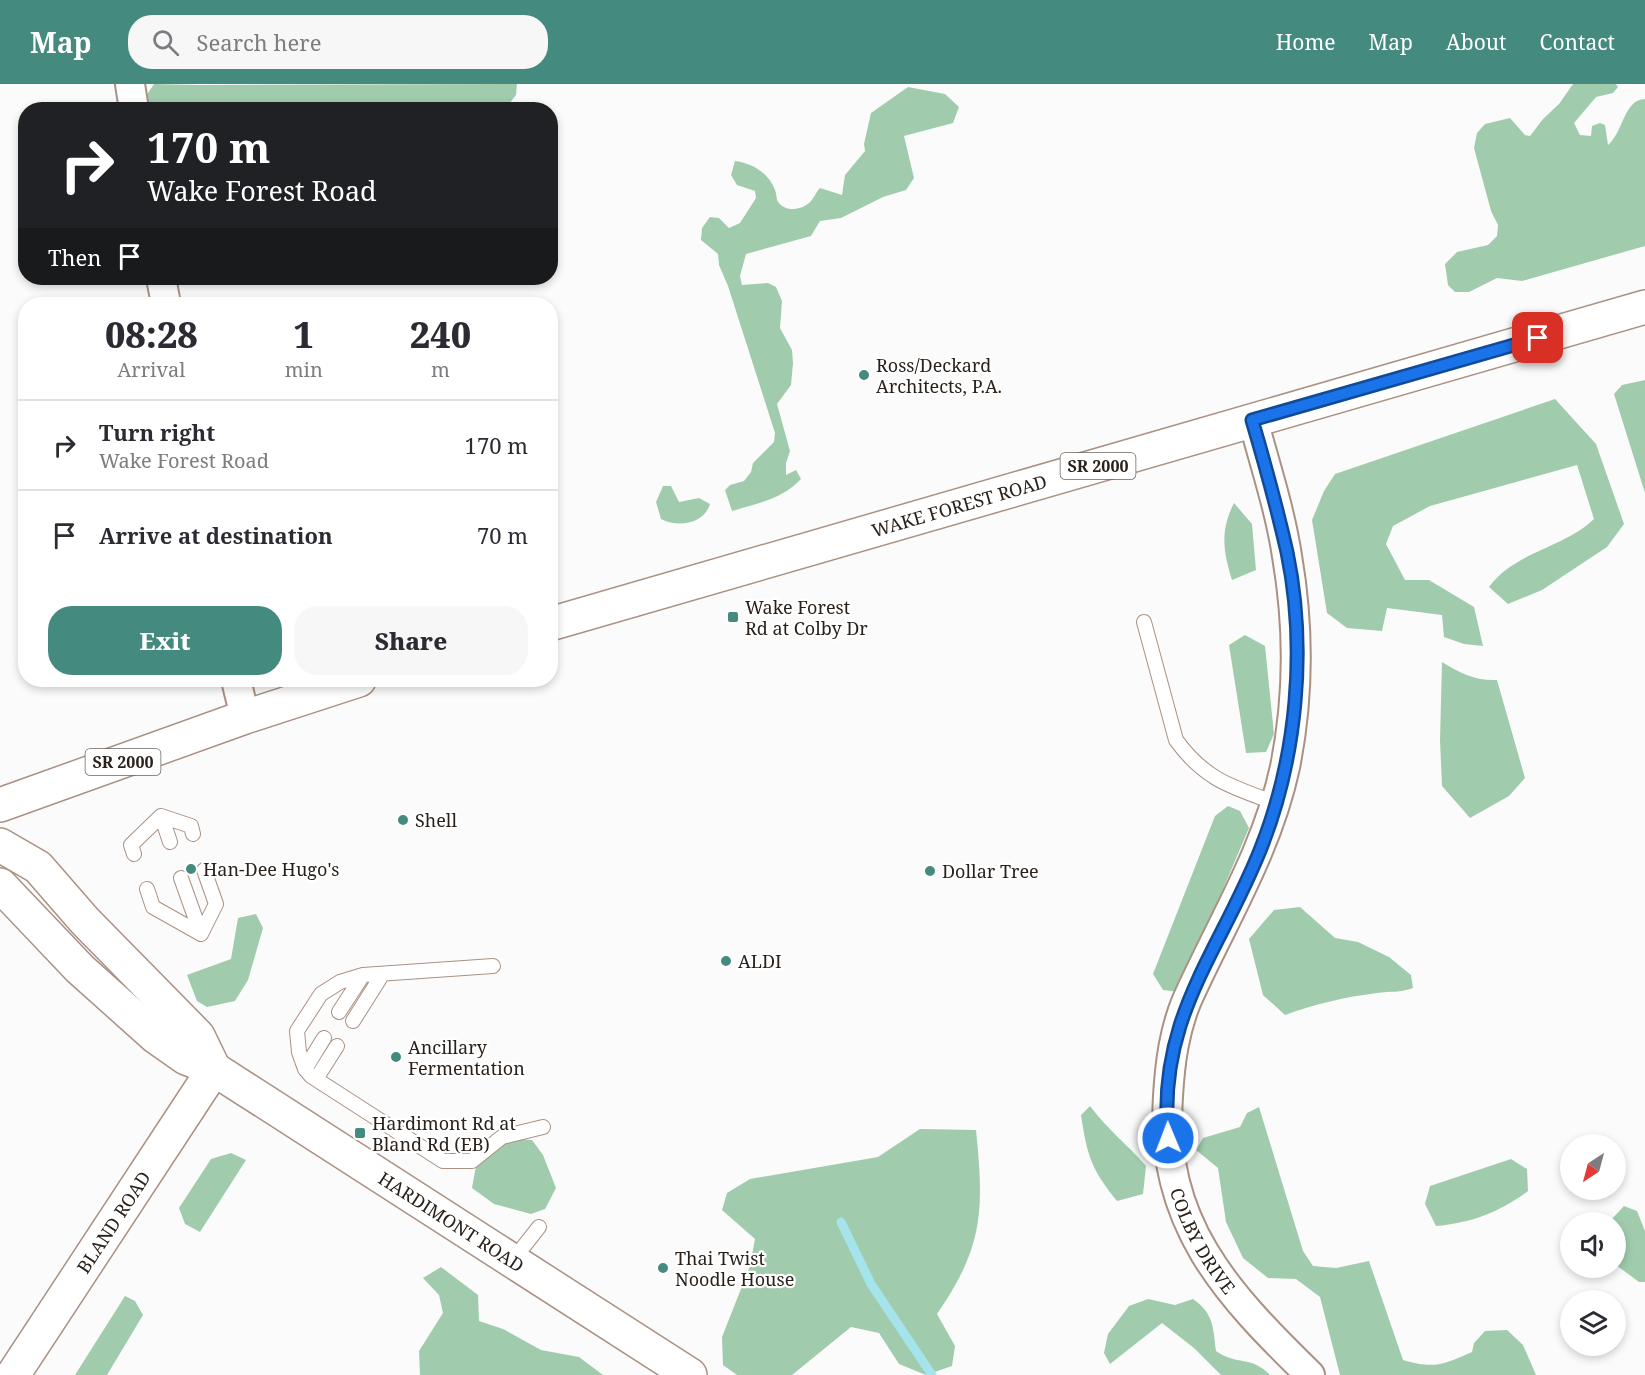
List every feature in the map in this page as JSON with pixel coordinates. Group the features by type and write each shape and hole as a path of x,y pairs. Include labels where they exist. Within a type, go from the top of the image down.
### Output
{"street":[{"path":"130,84 133,102"},
{"name":"WAKE FOREST ROAD","path":"558,622 1645,308"},
{"name":"COLBY DRIVE","path":"1252,420 1287,554 1296,640 1296,678 1292,722 1275,803 1261,848 1186,1004 1170,1060 1166,1122 1169,1153 1177,1190 1203,1254 1243,1308 1310,1375"},
{"path":"238,687 245,717"},
{"name":"SR 2000","path":"0,805 245,717 337,687"},
{"path":"0,844 38,867 85,921 198,1036 214,1068"},
{"name":"HARDIMONT ROAD","path":"0,885 80,969 156,1036 186,1059 214,1068 690,1375"},
{"name":"BLAND ROAD","path":"13,1375 214,1068"}],"lane":[{"path":"1144,622 1176,740 1185,753 1221,783 1275,803"},
{"path":"134,854 131,845 161,816 191,826 193,834"},
{"path":"163,821 170,842"},
{"path":"201,934 216,904 204,870"},
{"path":"181,878 201,934"},
{"path":"147,889 153,907 201,934"},
{"path":"493,966 363,975 340,982 321,994 297,1031 299,1052 304,1069 443,1161 472,1161 502,1137 543,1127"},
{"path":"339,1012 363,975"},
{"path":"353,1021 382,975"},
{"path":"304,1069 324,1038"},
{"path":"316,1079 337,1046"},
{"path":"513,1260 539,1227"}],"green space":[{"path":"154,84 517,84 516,95 510,102 143,102"},
{"path":"1573,84 1616,84 1618,87 1613,93 1596,97 1574,123 1580,135 1591,136 1592,126 1600,123 1605,125 1608,145 1632,104 1645,99 1645,246 1522,281 1497,278 1469,292 1455,292 1448,285 1445,264 1457,252 1488,245 1497,236 1498,225 1491,211 1474,148 1477,133 1485,124 1510,118 1525,135 1530,136 1559,104"},
{"path":"908,87 945,94 959,107 953,123 904,136 914,178 906,190 883,197 841,218 820,221 811,236 746,254 740,276 742,285 768,283 776,287 782,301 780,328 792,350 793,363 791,385 777,404 790,451 786,463 786,475 796,470 801,479 778,496 732,511 725,490 730,485 744,481 751,472 753,463 774,442 775,433 728,286 719,265 718,254 701,240 702,228 710,217 719,218 729,228 740,223 756,198 755,191 737,185 731,175 735,161 748,164 764,174 776,192 778,202 786,208 794,209 806,205 820,188 842,195 845,175 865,151 864,144 871,113"},
{"path":"1645,380 1645,493 1614,394 1622,385"},
{"path":"1555,399 1596,444 1624,524 1607,547 1542,590 1508,604 1489,587 1499,575 1512,566 1582,529 1594,519 1577,465 1430,506 1393,526 1386,544 1405,580 1429,580 1474,607 1483,646 1464,644 1444,637 1442,615 1387,608 1382,631 1347,628 1327,613 1312,520 1324,491 1335,474"},
{"path":"663,486 671,486 679,502 699,498 710,504 707,511 690,522 675,523 661,519 656,502"},
{"path":"1234,503 1252,524 1256,570 1232,580 1224,541"},
{"path":"1245,635 1265,646 1274,734 1266,752 1246,753 1229,645"},
{"path":"1442,662 1468,676 1497,680 1525,778 1509,796 1470,818 1442,786 1440,740"},
{"path":"1228,806 1240,811 1249,828 1179,992 1163,990 1153,974 1215,816"},
{"path":"1300,907 1335,938 1358,942 1389,957 1411,975 1413,988 1342,999 1285,1015 1263,995 1249,939 1274,910"},
{"path":"256,914 263,928 248,980 235,1001 207,1007 197,1001 187,975 231,959 238,918"},
{"path":"1090,1106 1146,1166 1143,1194 1117,1201 1101,1180 1088,1151 1081,1115"},
{"path":"1259,1107 1303,1251 1313,1266 1336,1268 1369,1261 1403,1360 1431,1365 1445,1363 1472,1352 1474,1343 1485,1331 1507,1330 1523,1345 1536,1375 1340,1375 1320,1297 1296,1279 1268,1278 1243,1258 1226,1222 1218,1168 1196,1150 1203,1138 1240,1127 1247,1113"},
{"path":"920,1129 976,1130 980,1183 977,1226 964,1268 937,1314 955,1346 952,1366 926,1375 899,1364 879,1333 851,1327 792,1375 737,1375 723,1365 722,1337 750,1266 755,1239 722,1210 727,1193 750,1179 878,1157"},
{"path":"488,1137 532,1140 543,1155 556,1188 545,1209 531,1214 494,1204 472,1188 479,1149"},
{"path":"231,1153 246,1160 200,1232 185,1224 179,1208 211,1159"},
{"path":"1511,1159 1527,1169 1528,1191 1507,1205 1485,1215 1436,1226 1425,1204 1430,1186"},
{"path":"1624,1206 1637,1211 1645,1231 1645,1282 1639,1282 1626,1272 1626,1212 1618,1212"},
{"path":"441,1267 478,1295 479,1321 503,1329 541,1350 579,1357 603,1375 420,1375 419,1351 443,1313 439,1295 423,1278"},
{"path":"125,1296 135,1301 143,1315 107,1375 75,1375"},
{"path":"1148,1299 1175,1305 1193,1299 1209,1316 1216,1351 1224,1356 1256,1365 1270,1375 1221,1375 1194,1348 1162,1323 1110,1364 1104,1353 1108,1334 1129,1306"}],"waterway":[{"path":"841,1222 871,1284 932,1375"}],"place":[{"name":"Ross/Deckard Architects, P.A.","path":"864,375"},
{"name":"Wake Forest Rd at Colby Dr","path":"733,617"},
{"name":"Shell","path":"403,820"},
{"name":"Han-Dee Hugo's","path":"191,869"},
{"name":"Dollar Tree","path":"930,871"},
{"name":"ALDI","path":"726,961"},
{"name":"Ancillary Fermentation","path":"396,1057"},
{"name":"Hardimont Rd at Bland Rd (EB)","path":"360,1133"},
{"name":"Thai Twist Noodle House","path":"663,1268"}],"route":[{"path":"1168,1138 1166,1122 1170,1060 1175,1037 1186,1004 1261,848 1273,812 1292,722 1296,678 1296,640 1287,554 1252,420 1538,338"}]}
